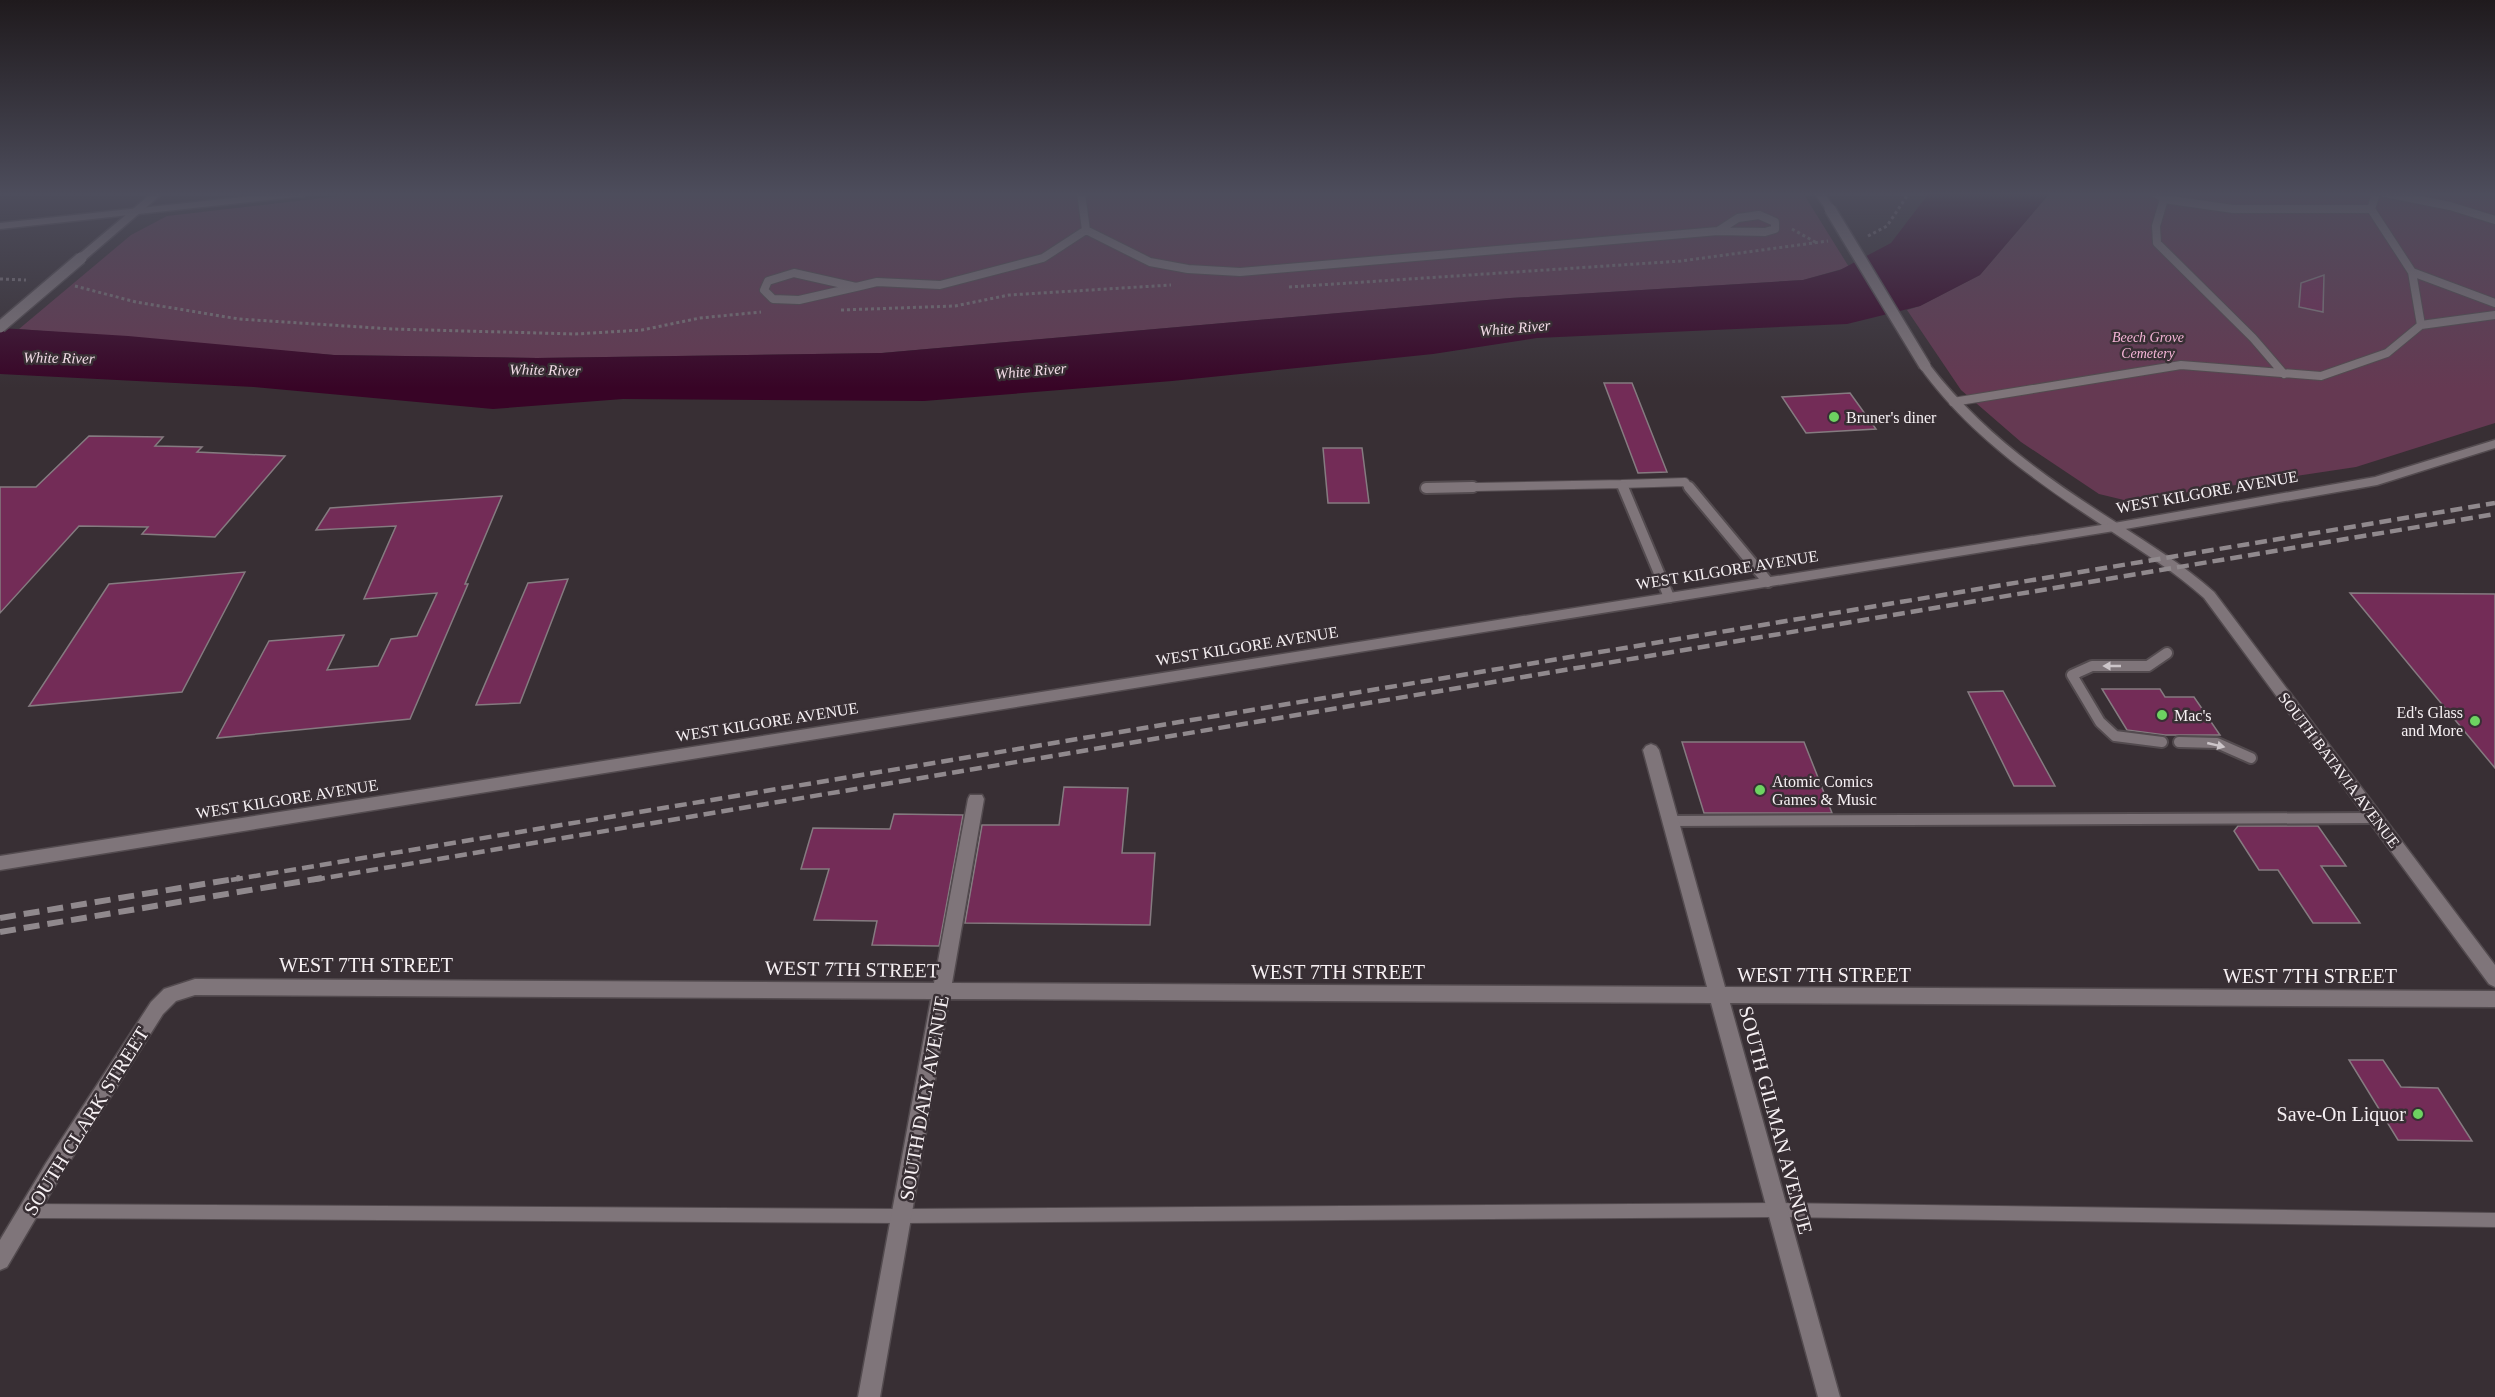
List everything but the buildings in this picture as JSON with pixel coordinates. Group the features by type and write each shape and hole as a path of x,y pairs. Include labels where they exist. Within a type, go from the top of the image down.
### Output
{"street":[{"path":"0,327 81,258"},
{"name":"SOUTH BATAVIA AVENUE","path":"1860,258 1925,366 1953,402 2013,458 2177,567 2209,595 2495,979"},
{"name":"WEST KILGORE AVENUE","path":"0,863 2114,527 2377,481 2495,444"},
{"name":"SOUTH GILMAN AVENUE","path":"1651,750 1829,1397"},
{"name":"SOUTH DALY AVENUE","path":"869,1397 976,799"},
{"name":"WEST 7TH STREET","path":"181,990 250,986 943,993 2495,999"},
{"name":"SOUTH CLARK STREET","path":"0,1260 157,1008 170,995 181,990"}],"lane":[{"path":"858,287 838,286 817,274 800,271 781,274 768,281 764,290 773,299 799,300 858,287 878,282 940,285 1042,258"},
{"path":"1139,258 1197,269 1240,272 1401,258"},
{"path":"2172,258 2253,338 2284,374"},
{"path":"2403,258 2412,272 2421,326"},
{"path":"2412,272 2495,303"},
{"path":"1953,402 2181,365 2206,365 2321,376 2353,368 2387,353 2421,326 2495,315"},
{"path":"1426,488 1685,482 1768,582"},
{"path":"1622,484 1669,597"},
{"path":"2162,742 2115,736 2100,722 2073,675 2092,666 2148,666 2167,653"},
{"path":"2179,742 2217,743 2251,758"},
{"path":"1670,821 2375,818"},
{"path":"29,1212 902,1216 1776,1210 2495,1220"}],"green space":[{"path":"103,258 1844,258 1849,267 1803,280 1510,298 881,353 537,358 334,355 19,329"},
{"name":"Beech Grove Cemetery","path":"1994,258 2495,258 2495,423 2356,467 2128,501 2099,494 2021,442 1961,390 1907,310 1920,306 1980,275"}],"water":[{"name":"White River","path":"1862,258 1994,258 1980,275 1920,306 1847,324 1537,338 1433,354 1172,381 924,401 623,399 493,409 254,387 0,374 0,328 128,336 334,355 537,358 882,353 1510,298 1803,280 1840,270"}],"railway":[{"path":"231,880 2495,503"},
{"path":"313,880 2495,514"},
{"path":"0,918 240,878"},
{"path":"0,932 322,878"}],"place":[{"name":"Bruner's diner","path":"1834,417"},
{"name":"Mac's","path":"2162,715"},
{"name":"Ed's Glass and More","path":"2475,721"},
{"name":"Atomic Comics Games & Music","path":"1760,790"},
{"name":"Save-On Liquor","path":"2418,1114"}]}
